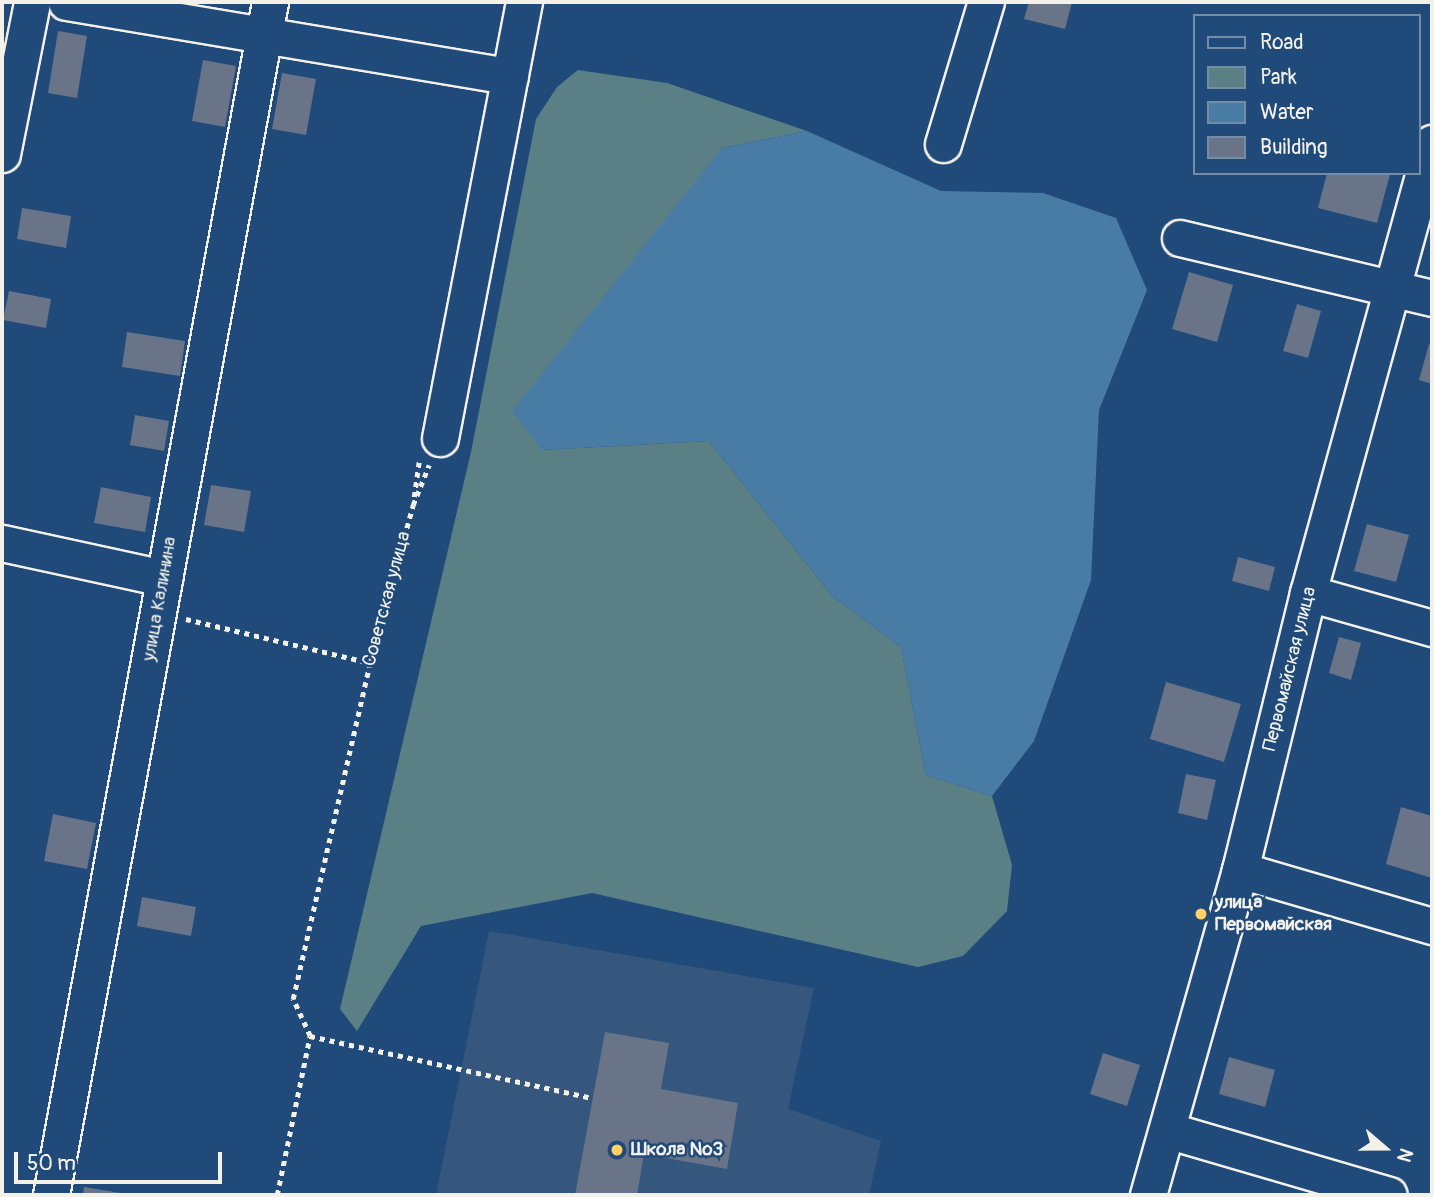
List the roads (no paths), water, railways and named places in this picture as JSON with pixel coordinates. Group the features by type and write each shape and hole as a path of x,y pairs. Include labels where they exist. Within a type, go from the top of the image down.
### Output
{"street":[{"path":"2,153 32,2"},
{"path":"66,2 267,18 510,76"},
{"path":"440,438 524,2"},
{"path":"943,144 985,2"},
{"name":"улица Калинина","path":"51,1195 267,18"},
{"name":"Первомайская улица","path":"1149,1195 1240,870 1308,593 1432,143"},
{"path":"1181,238 1432,298"},
{"path":"2,543 164,578"},
{"path":"1308,593 1432,628"},
{"path":"1240,870 1432,926"},
{"path":"1167,1130 1389,1195"}],"water":[{"path":"807,131 941,191 1043,193 1116,218 1147,290 1099,410 1091,580 1034,741 992,796 926,775 901,647 832,596 709,441 542,450 512,411 722,148"}],"place":[{"name":"улица Первомайская","path":"1201,914"},
{"name":"Школа №3","path":"617,1150"}]}
